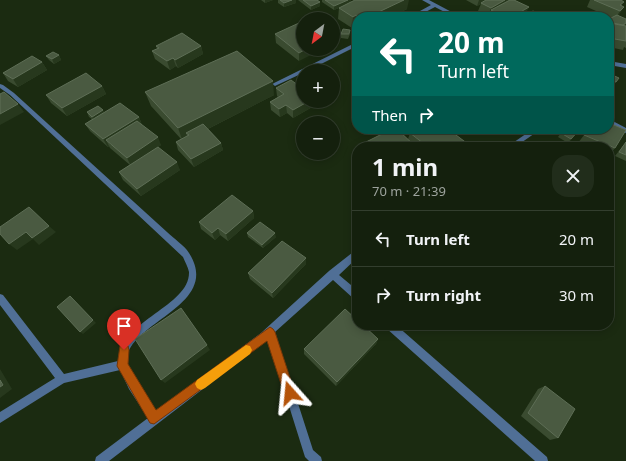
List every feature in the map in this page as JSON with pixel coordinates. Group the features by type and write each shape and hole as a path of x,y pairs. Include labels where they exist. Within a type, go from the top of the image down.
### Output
{"street":[{"path":"425,0 449,12"},
{"path":"422,12 436,5"},
{"path":"275,84 352,46"},
{"path":"614,64 626,66"},
{"path":"0,85 136,208 186,255 192,263 193,273 184,295 173,306 131,339 124,350 122,366 154,418"},
{"path":"614,124 626,131"},
{"path":"518,142 530,134"},
{"path":"270,332 258,341 352,257"},
{"path":"332,274 352,292"},
{"path":"0,298 62,379"},
{"path":"395,330 543,461"},
{"path":"100,461 154,418 270,332"},
{"path":"270,332 309,453 317,461"},
{"path":"0,418 62,379 122,366"}],"building":[{"path":"280,0 292,0 284,3"},
{"path":"303,0 317,0 320,2 311,6"},
{"path":"325,0 348,0 334,6"},
{"path":"355,0 404,0 379,12 352,12 352,16 339,8"},
{"path":"486,0 505,0 491,8 481,3"},
{"path":"510,0 514,0 529,7 520,12 495,12 491,10"},
{"path":"594,0 621,0 624,2 620,5 624,7 620,11"},
{"path":"617,15 626,19 626,23 623,25 614,23 614,16"},
{"path":"296,24 296,51 275,34"},
{"path":"614,24 626,26 626,41 614,39"},
{"path":"343,29 350,30 349,34 341,34"},
{"path":"182,33 201,46 175,60 173,58 167,61 152,51 159,48 156,46"},
{"path":"237,51 273,81 178,128 145,92"},
{"path":"53,52 59,55 52,59 46,56"},
{"path":"32,56 42,62 13,79 3,73"},
{"path":"86,73 102,86 62,108 46,95"},
{"path":"614,76 619,78 616,82 614,81"},
{"path":"291,80 296,84 297,108 293,110 286,105 279,109 270,102 284,94 276,88"},
{"path":"4,92 18,104 0,114 0,94"},
{"path":"120,103 139,117 103,139 85,124"},
{"path":"98,106 103,110 92,117 87,112"},
{"path":"137,121 158,137 127,158 106,140"},
{"path":"203,124 221,143 191,159 176,142 189,135 186,133"},
{"path":"614,125 626,130 615,148 614,142 601,142 584,135 614,134"},
{"path":"382,134 402,134 411,142 366,142"},
{"path":"411,134 455,134 465,142 422,142"},
{"path":"563,134 576,134 571,139"},
{"path":"626,142 626,155 619,152"},
{"path":"158,147 177,162 137,189 119,172"},
{"path":"232,195 253,211 226,234 218,228 212,233 199,222"},
{"path":"29,207 49,226 32,238 26,232 9,244 0,234 0,227"},
{"path":"260,222 275,233 262,245 247,233"},
{"path":"282,241 306,258 272,293 248,273"},
{"path":"70,296 93,320 80,332 57,307"},
{"path":"181,308 207,345 161,380 135,339"},
{"path":"345,309 352,315 352,330 368,330 378,339 337,382 304,349"},
{"path":"0,380 3,385 0,387"},
{"path":"545,386 575,409 558,438 528,413"}],"slow traffic":[{"path":"201,384 246,350"}],"route":[{"path":"124,350 122,366 154,418 270,332 290,393"}]}
